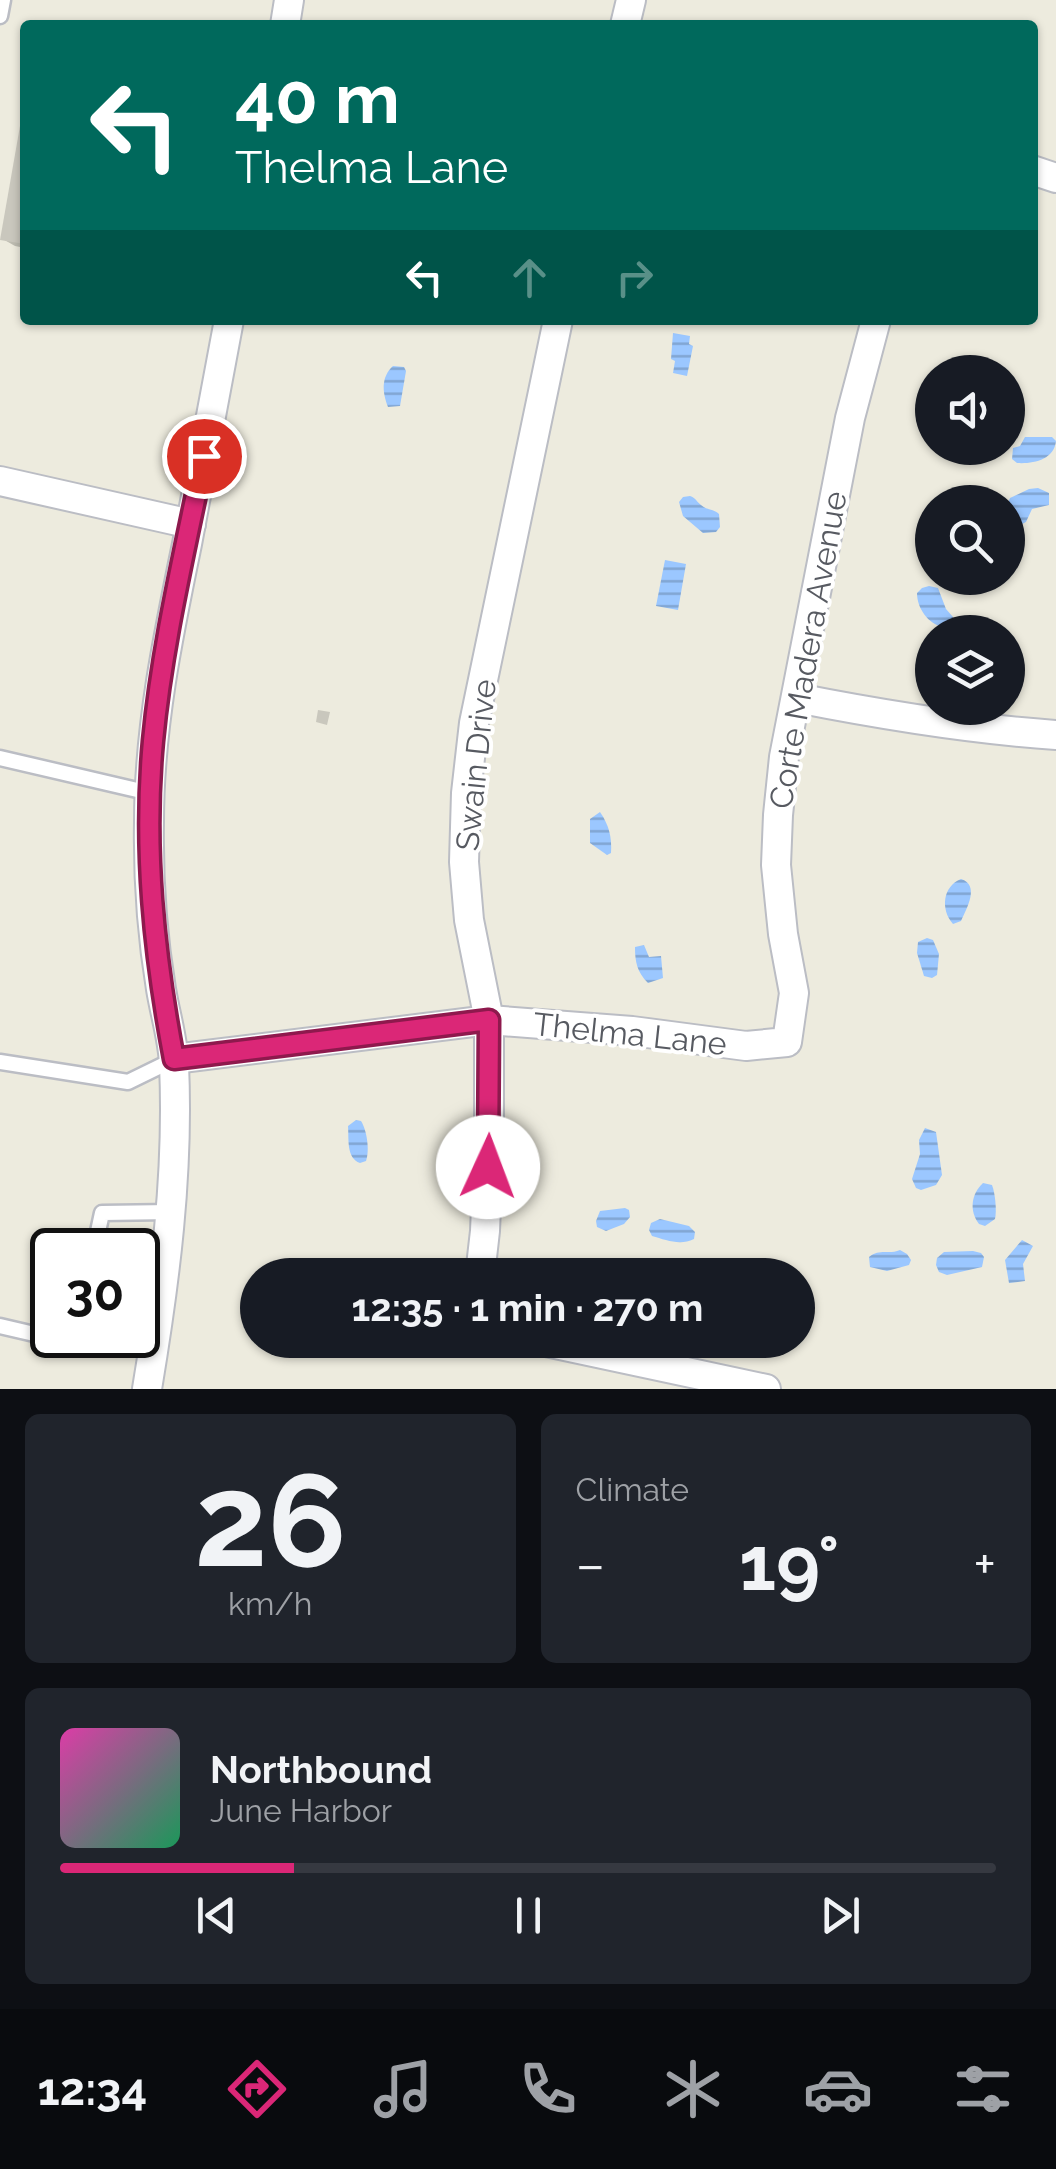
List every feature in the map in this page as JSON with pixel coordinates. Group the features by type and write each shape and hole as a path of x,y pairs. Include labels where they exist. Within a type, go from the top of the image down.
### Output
{"street":[{"path":"147,1389 172,1212 175,1133 174,1059 160,988 151,908 148,822 153,742 163,665 228,325"},
{"name":"Swain Drive","path":"481,1258 490,1134 489,1020 469,920 464,862 466,793 474,723 557,325"},
{"name":"Corte Madera Avenue","path":"788,1042 794,993 782,934 776,866 784,756 850,418 875,325"},
{"path":"0,481 191,524"},
{"path":"796,698 897,718 1056,735"},
{"name":"Thelma Lane","path":"174,1059 489,1020 746,1046 788,1042"},
{"path":"621,1358 766,1389"}],"lane":[{"path":"0,16 3,0"},
{"path":"0,758 150,794"},
{"path":"0,1062 128,1082 174,1059"},
{"path":"99,1228 102,1212 172,1212"},
{"path":"0,1326 30,1333"}],"water":[{"path":"673,333 690,336 689,344 693,346 687,376 673,373"},
{"path":"393,366 404,367 406,371 400,406 388,407 384,385"},
{"path":"1025,437 1052,437 1056,441 1051,453 1025,462"},
{"path":"1025,491 1049,493 1049,505 1032,509 1025,522"},
{"path":"690,496 719,514 720,527 716,532 703,533 683,516 679,502"},
{"path":"665,560 686,564 678,610 656,606"},
{"path":"917,595 941,595 951,615 925,615"},
{"path":"600,812 610,836 611,853 607,855 590,843 590,819"},
{"path":"961,879 970,886 970,897 961,921 953,924 946,912 945,898 950,887"},
{"path":"933,940 939,954 937,975 932,978 924,976 917,953 918,942"},
{"path":"644,945 649,957 661,956 663,978 648,983 635,957 635,947"},
{"path":"361,1121 367,1141 366,1161 360,1163 350,1153 348,1126"},
{"path":"925,1128 936,1132 942,1175 936,1185 921,1190 912,1179"},
{"path":"983,1183 992,1185 996,1207 995,1219 985,1226 979,1224 973,1208 976,1192"},
{"path":"625,1208 630,1217 624,1224 606,1231 597,1227 600,1211"},
{"path":"660,1219 689,1226 695,1232 694,1239 678,1242 652,1236 651,1223"},
{"path":"1022,1240 1033,1246 1023,1264 1025,1281 1009,1283 1005,1260"},
{"path":"900,1250 911,1260 909,1265 887,1271 870,1267 869,1257 873,1254"},
{"path":"973,1251 984,1257 982,1267 947,1275 939,1272 937,1258 944,1252"}],"building":[{"path":"20,126 20,243 0,240"},
{"path":"318,710 330,712 327,725 316,722"}],"route":[{"path":"204,456 163,665 148,822 151,908 160,988 174,1059 489,1020 488,1167"}]}
